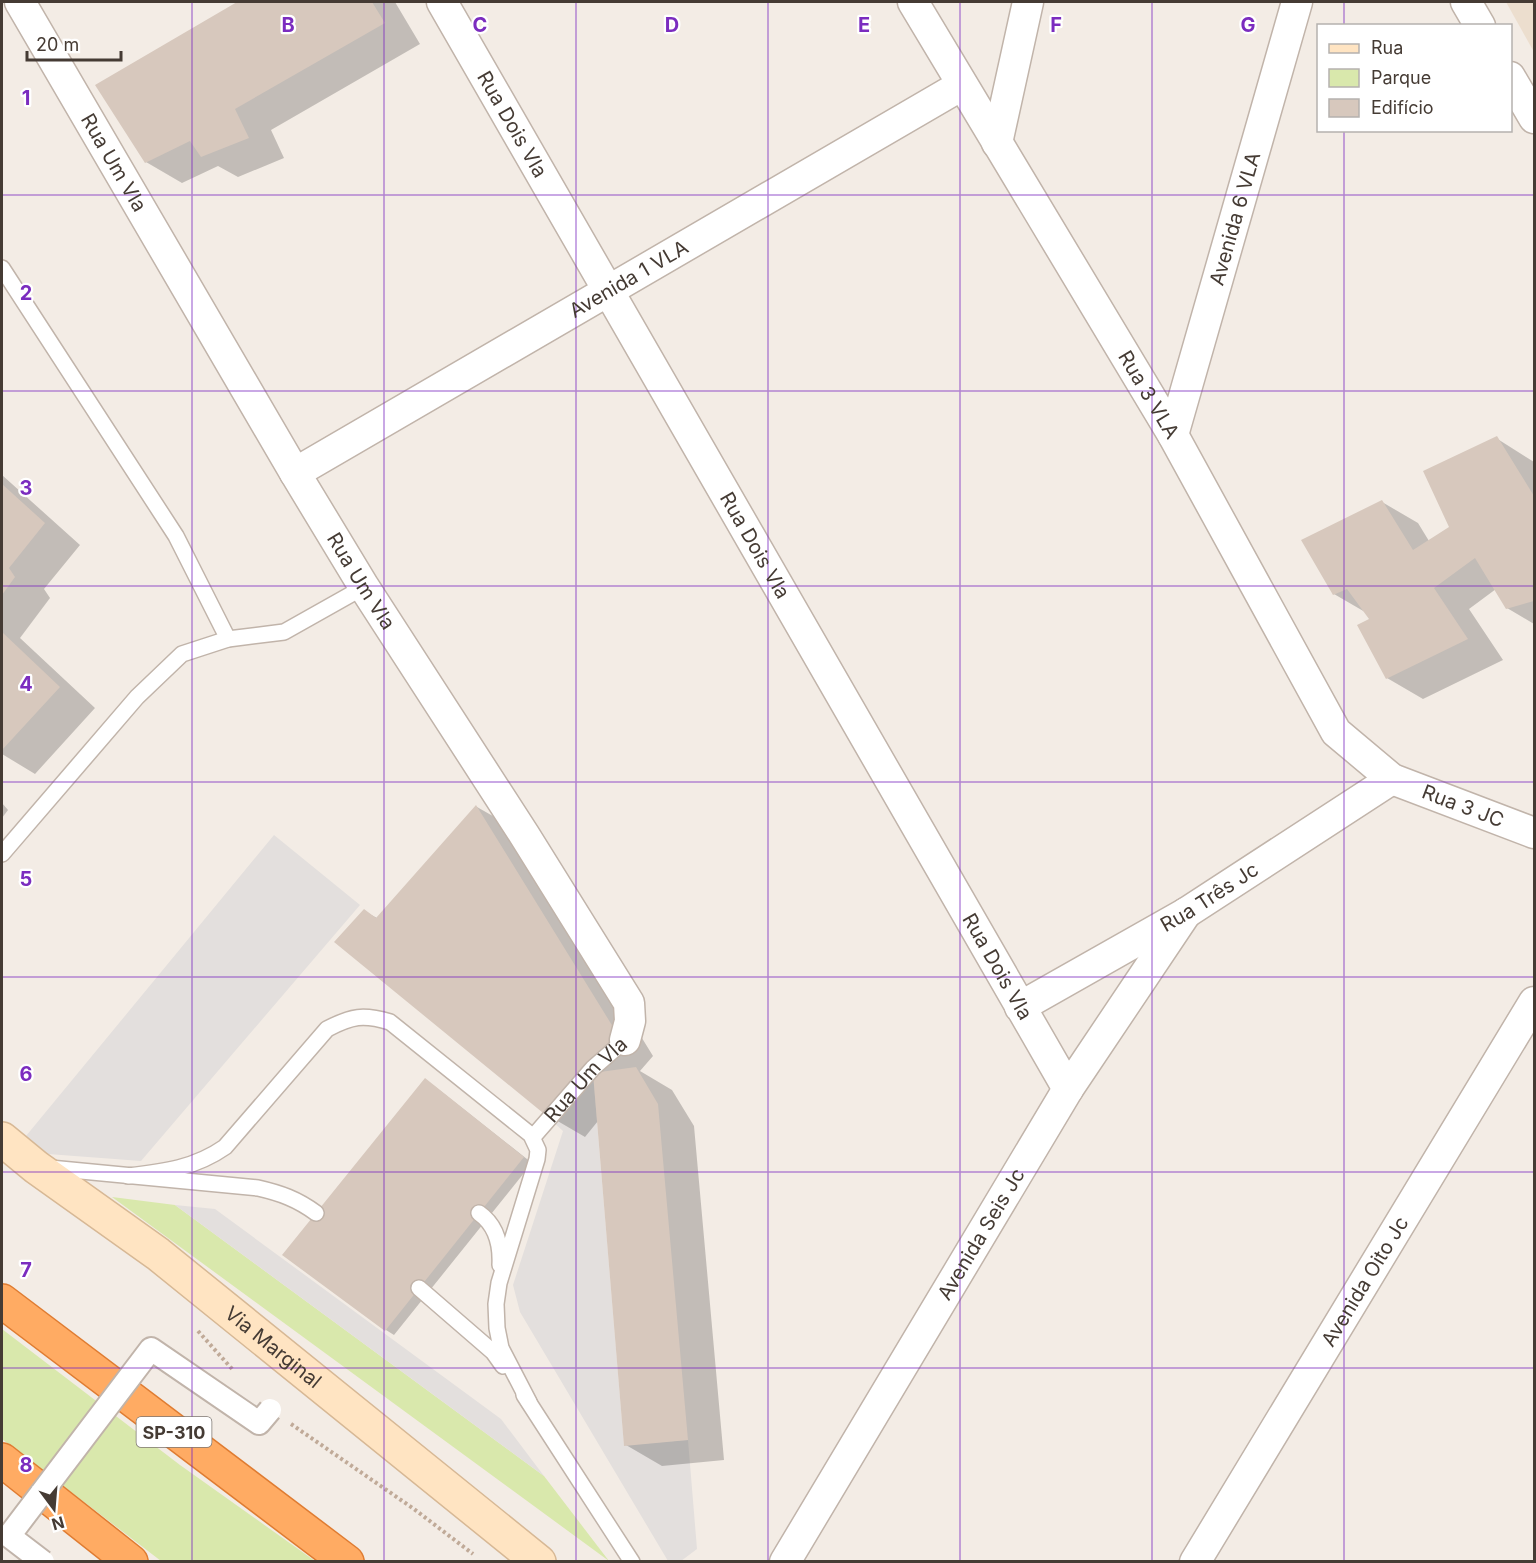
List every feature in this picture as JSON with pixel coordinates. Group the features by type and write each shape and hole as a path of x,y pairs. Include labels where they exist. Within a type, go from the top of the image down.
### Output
{"highway":[{"path":"2,1295 31,1324"},
{"name":"SP-310","path":"2,1301 347,1562"},
{"path":"2,1460 131,1562"}],"main road":[{"name":"Via Marginal","path":"2,1139 36,1167 158,1254 539,1562"}],"street":[{"name":"Rua Um Vla","path":"20,2 364,587 525,836 629,1004 630,1021 625,1040"},
{"name":"Rua Dois Vla","path":"442,2 1068,1089"},
{"name":"Rua 3 VLA","path":"913,2 1173,435 1336,732 1392,779"},
{"path":"997,143 1028,2"},
{"name":"Avenida 6 VLA","path":"1173,435 1297,2"},
{"path":"1466,2 1479,24"},
{"path":"1512,80 1534,118"},
{"name":"Avenida 1 VLA","path":"295,473 962,85"},
{"name":"Rua Três Jc","path":"1020,1007 1186,913 1392,779"},
{"name":"Rua 3 JC","path":"1392,779 1534,833"},
{"name":"Avenida Seis Jc","path":"785,1562 1068,1089 1186,913"},
{"name":"Avenida Oito Jc","path":"1195,1562 1534,1002"},
{"path":"43,1562 9,1536 151,1349 259,1423 270,1410"}],"lane":[{"path":"2,268 176,536 228,639"},
{"path":"2,854 137,697 182,654 228,639 284,632 364,587"},
{"path":"128,1176 181,1168 212,1156 225,1147 327,1029 348,1018 370,1016 390,1022 532,1137 538,1149 537,1159 499,1282"},
{"name":"Rua Um Vla","path":"532,1137 593,1068 625,1040"},
{"path":"36,1167 258,1188 285,1195 303,1203 316,1213"},
{"path":"479,1213 494,1230 499,1242 501,1255 497,1328 501,1348 529,1402"},
{"path":"420,1288 493,1352 529,1402 632,1562"}],"path":[{"path":"414,1509 474,1555"}],"shaded area":[{"path":"1506,2 1534,2 1534,52"},
{"path":"274,835 360,905 141,1161 48,1154 26,1136"},
{"path":"593,1073 624,1445 688,1440 697,1549 681,1561 668,1561 520,1312 513,1285 563,1131 551,1120"},
{"path":"175,1205 215,1209 501,1419 544,1476"}],"green space":[{"path":"112,1197 175,1205 544,1476 609,1561"},
{"path":"2,1329 180,1465 315,1561 161,1561 2,1439"}],"building":[{"path":"237,2 372,2 385,23 235,109 249,138 201,157 190,141 145,163 95,85"},
{"path":"1497,436 1534,496 1534,601 1506,609 1475,558 1434,588 1468,639 1386,679 1357,625 1369,619 1347,589 1333,595 1301,540 1382,500 1413,550 1449,527 1423,471"},
{"path":"2,484 45,523 9,568 15,577 2,595"},
{"path":"2,632 60,687 2,750"},
{"path":"476,805 618,1035 548,1117 334,942 364,909 376,918"},
{"path":"636,1067 658,1104 688,1440 624,1446 593,1073"},
{"path":"425,1078 524,1157 385,1331 282,1255"}]}
